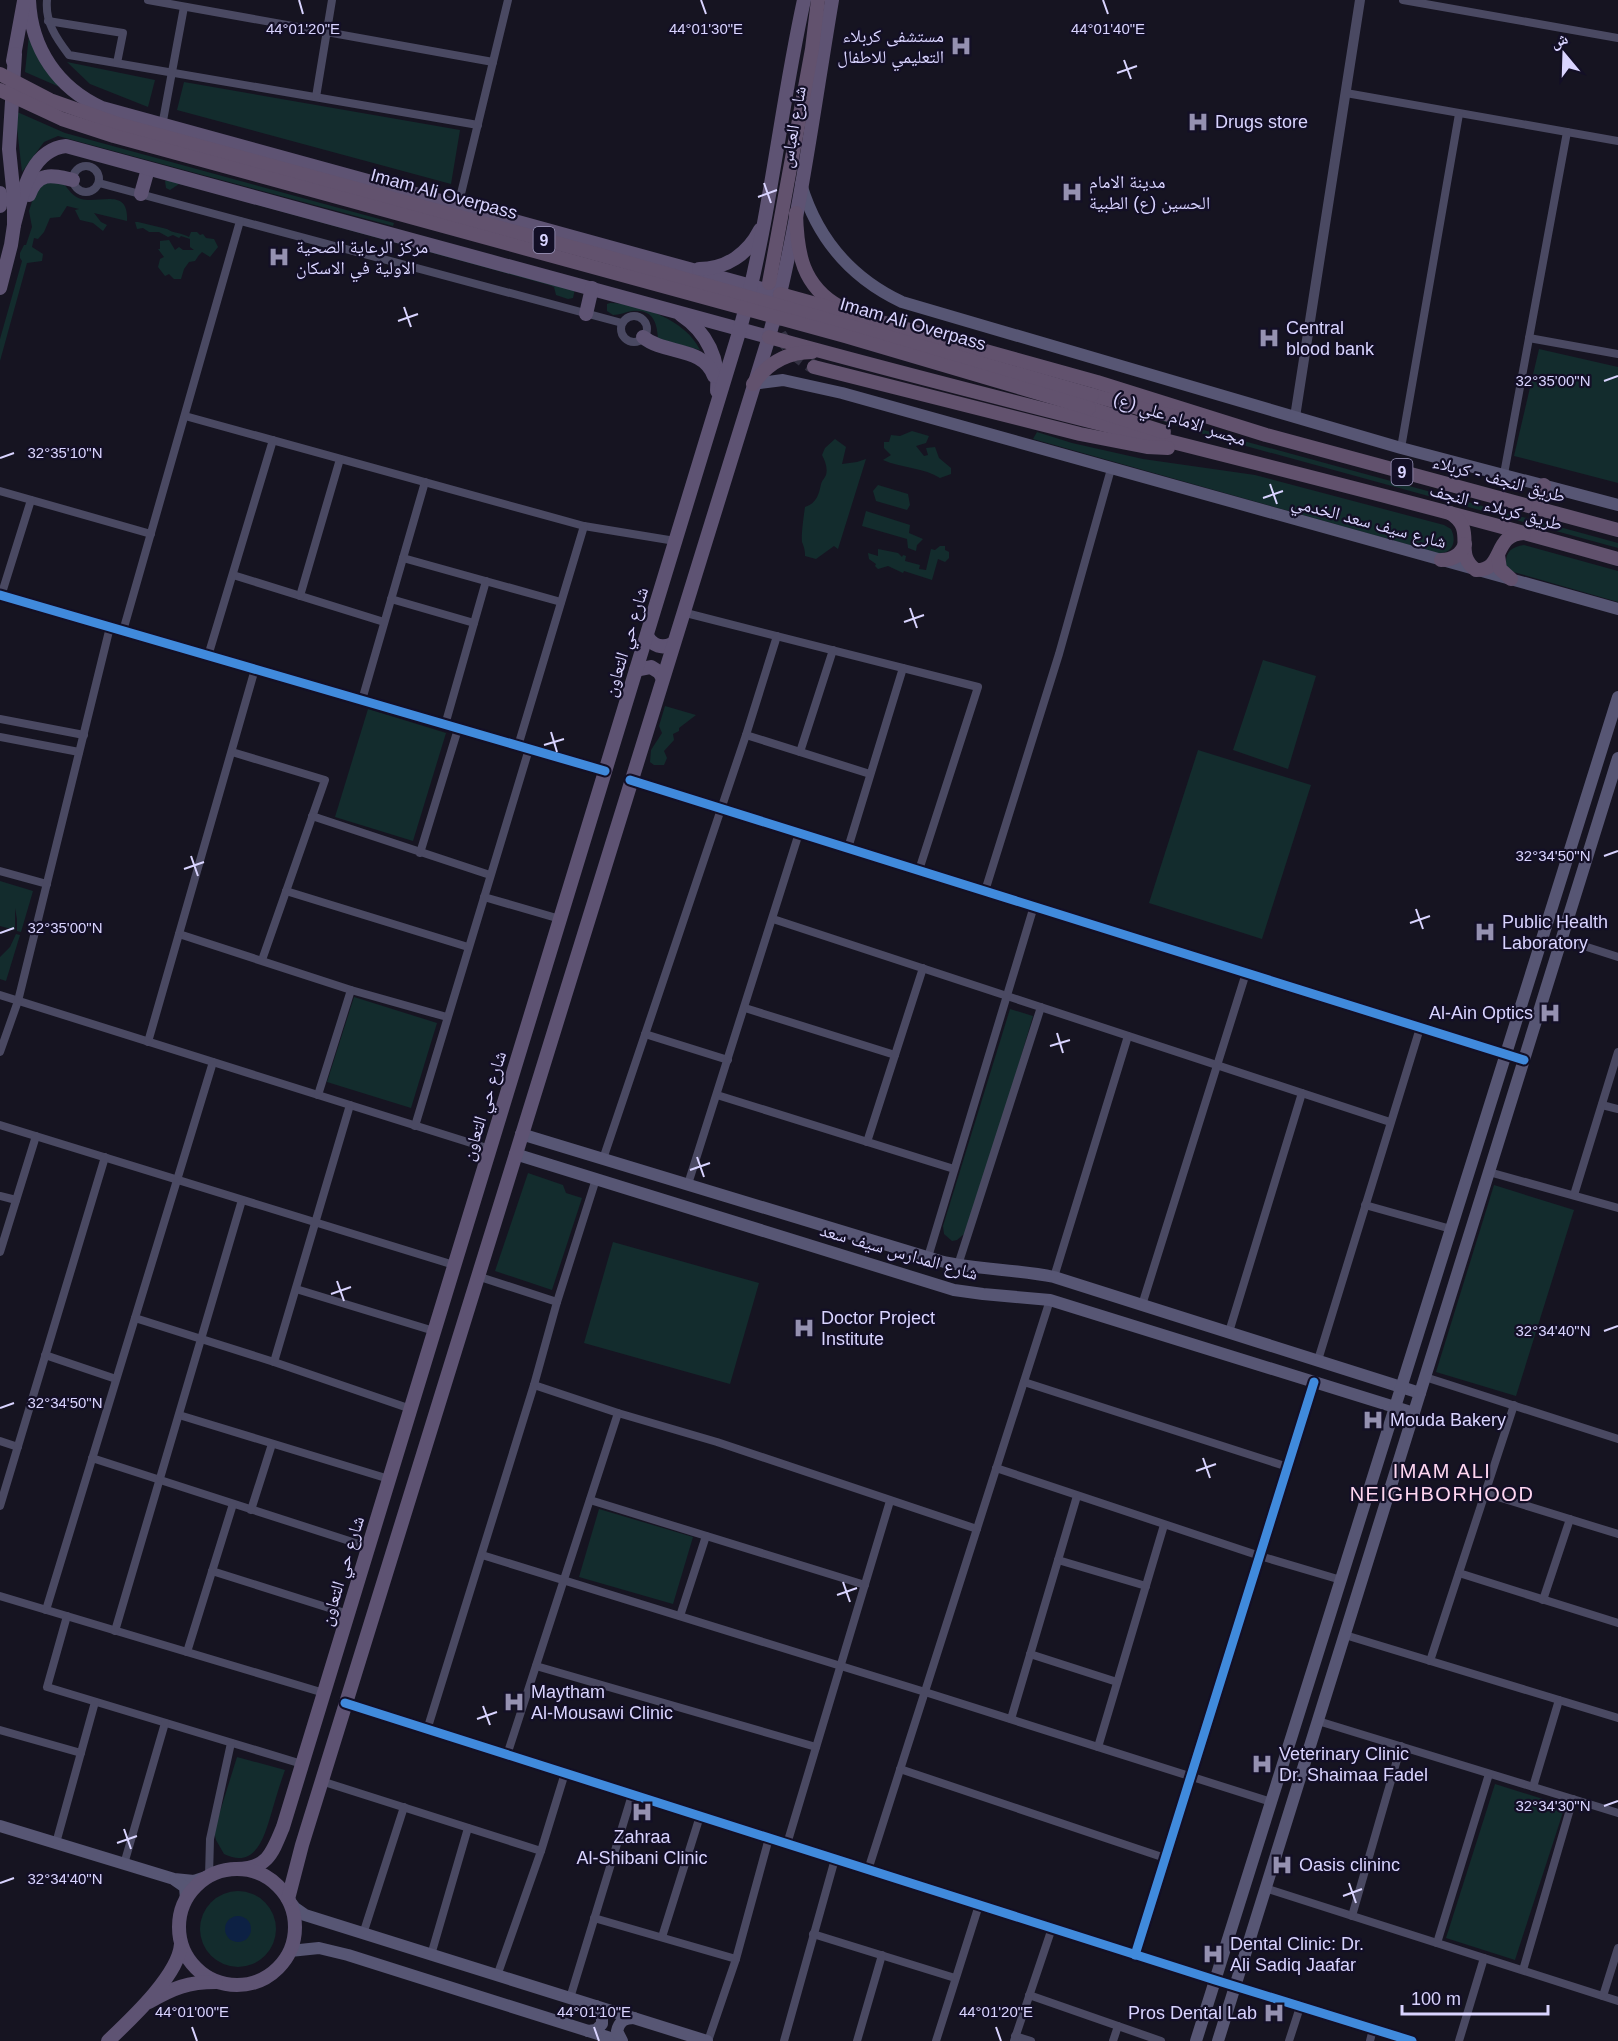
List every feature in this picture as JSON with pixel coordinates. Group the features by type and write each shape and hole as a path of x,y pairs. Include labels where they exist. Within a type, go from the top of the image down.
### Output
{"highway":[{"path":"769,283 812,49 818,0"},
{"name":"Imam Ali Overpass","path":"0,74 50,100 118,124 615,259 1091,401"},
{"name":"Imam Ali Overpass","path":"0,90 56,117 114,136 1091,401"},
{"path":"796,213 798,252 806,272 826,298 855,315"},
{"path":"780,294 1097,382 1266,435"},
{"path":"871,365 881,322"},
{"path":"769,337 828,354 1261,463"},
{"path":"753,384 765,369 790,355 808,352 828,354"},
{"path":"814,367 1080,434 1148,447 1197,448"},
{"name":"مجسر الامام علي (ع)","path":"1091,401 1266,435"},
{"name":"مجسر الامام علي (ع)","path":"1091,401 1261,463"},
{"name":"طريق النجف - كربلاء","path":"1266,435 1618,530"},
{"name":"طريق كربلاء - النجف","path":"1261,463 1618,559"},
{"path":"1539,509 1544,485"},
{"path":"1448,513 1462,524 1465,533 1465,558 1476,570 1490,567 1506,539 1519,533 1528,533"},
{"path":"1441,560 1450,560 1457,556 1465,542"},
{"path":"1498,555 1500,569 1511,579"}],"main road":[{"path":"0,116 27,0"},
{"path":"27,0 31,23 40,50 53,71 70,89 102,108 780,294"},
{"name":"شارع العباس","path":"767,211 804,0"},
{"name":"شارع العباس","path":"753,384 769,337 780,294 832,0"},
{"path":"14,225 9,140 15,54"},
{"path":"0,288 14,225 30,174 44,156 52,150 66,146 769,337"},
{"path":"141,194 148,169"},
{"path":"11,244 36,182 47,176 73,180"},
{"path":"801,184 814,219 833,250 859,276 902,302 1401,448 1618,505"},
{"path":"391,233 405,226 411,212 408,197 404,192"},
{"path":"0,193 0,206"},
{"path":"428,243 422,230 422,223 428,210 439,201"},
{"path":"686,268 702,270 718,267 739,256 755,238 767,211"},
{"name":"شارع حي التعاون","path":"236,1869 258,1866 263,1863 272,1851 283,1827 740,329 752,286 767,211"},
{"path":"586,314 592,288"},
{"path":"671,310 694,325 707,343 716,363 715,411"},
{"path":"643,337 652,344 703,359 713,371 717,385"},
{"name":"شارع سيف سعد الخدمي","path":"753,384 765,381 791,381 1618,609"},
{"path":"145,2005 176,1987 196,1982 218,1982 232,1985 260,1980 277,1968 290,1951 295,1919 288,1899 298,1856 753,384"},
{"path":"647,636 658,646 672,644"},
{"path":"636,670 651,668 659,672 662,677"},
{"path":"1196,2041 1618,697"},
{"path":"1218,2041 1618,758"},
{"name":"شارع المدارس سيف سعد","path":"521,1134 928,1257 958,1265 1014,1270 1054,1277 1420,1393"},
{"name":"شارع المدارس سيف سعد","path":"515,1154 954,1290 1050,1299 1414,1413"},
{"path":"477,1191 487,1201 500,1201"},
{"path":"721,1217 725,1215 730,1206 729,1197"},
{"path":"746,1225 745,1211 753,1204"},
{"path":"468,1221 486,1220 492,1227"},
{"path":"1267,1367 1275,1361 1275,1347"},
{"path":"1287,1374 1286,1364 1296,1354"},
{"path":"1291,1738 1301,1744 1311,1742"},
{"path":"1285,1758 1294,1758 1304,1766"},
{"path":"0,1826 174,1879 194,1881 222,1871 248,1870 266,1877 280,1888 295,1908 305,1915 707,2041"},
{"path":"108,2041 145,2005 174,1964 181,1950 179,1924 186,1899 194,1888 209,1876"},
{"path":"174,1879 183,1885 186,1899"},
{"path":"181,1944 195,1967 218,1982"},
{"path":"290,1951 319,1948 348,1955 621,2041"},
{"path":"588,2031 596,2030 602,2024 602,2012 596,2006"},
{"path":"621,2041 617,2031 620,2024 626,2019 635,2018"}],"street":[{"path":"47,0 48,21 69,55 478,125"},
{"path":"148,0 171,2 184,7 199,5 327,32 493,62"},
{"path":"316,97 332,0"},
{"path":"458,206 508,1 497,0"},
{"path":"1295,417 1360,0"},
{"path":"1402,0 1618,38"},
{"path":"1463,11 1465,0"},
{"path":"162,126 184,7"},
{"path":"48,21 123,33 117,63"},
{"path":"1346,93 1618,141"},
{"path":"1401,448 1459,114"},
{"path":"1504,474 1567,132"},
{"path":"90,166 99,175 99,183 93,190 85,192 77,188 73,175 78,168 90,166"},
{"path":"99,183 622,323"},
{"path":"123,631 240,221"},
{"path":"631,315 643,319 647,327 643,337 634,342 626,339 621,332 622,323 631,315"},
{"path":"1529,338 1618,354"},
{"path":"185,416 584,526 675,541"},
{"path":"208,656 273,440"},
{"path":"300,596 340,459"},
{"path":"985,891 1059,654 1111,469"},
{"path":"362,700 425,482"},
{"path":"0,491 151,534"},
{"path":"31,500 0,595 605,771"},
{"path":"414,1126 484,897 561,602 584,526"},
{"path":"403,558 561,602"},
{"path":"233,575 384,622"},
{"path":"445,725 486,581"},
{"path":"391,599 474,622"},
{"path":"682,612 978,687 919,870"},
{"path":"0,1052 18,1001 110,627"},
{"path":"603,1159 746,735 777,636"},
{"path":"800,752 833,650"},
{"path":"848,848 903,668"},
{"path":"148,1042 255,669"},
{"path":"0,719 84,735"},
{"path":"420,853 458,729"},
{"path":"746,735 870,774"},
{"path":"0,737 80,752"},
{"path":"232,752 325,780 262,960"},
{"path":"630,780 1524,1060"},
{"path":"312,816 490,875"},
{"path":"688,1184 799,833"},
{"path":"0,871 47,884"},
{"path":"286,891 468,947"},
{"path":"484,897 560,919"},
{"path":"928,1257 1034,906"},
{"path":"773,919 1390,1122"},
{"path":"179,934 351,990 447,1017"},
{"path":"1562,939 1618,957"},
{"path":"867,1142 923,968"},
{"path":"1142,1305 1246,973"},
{"path":"318,1095 351,990"},
{"path":"0,995 490,1149"},
{"path":"958,1265 1041,1007"},
{"path":"745,1008 894,1055"},
{"path":"1318,1360 1420,1028"},
{"path":"645,1034 728,1060"},
{"path":"1054,1277 1128,1035"},
{"path":"1574,1195 1618,1052"},
{"path":"46,1610 213,1062"},
{"path":"1229,1332 1302,1093"},
{"path":"717,1095 954,1169"},
{"path":"1602,1105 1618,1109"},
{"path":"274,1362 350,1106"},
{"path":"0,1125 454,1265"},
{"path":"0,1252 36,1136"},
{"path":"0,1506 105,1157"},
{"path":"1489,1172 1618,1208"},
{"path":"427,1730 596,1179"},
{"path":"0,1196 16,1200"},
{"path":"115,1631 242,1200"},
{"path":"1365,1205 1451,1228"},
{"path":"477,1276 557,1302"},
{"path":"296,1289 434,1331"},
{"path":"868,1870 1050,1299"},
{"path":"135,1318 411,1409"},
{"path":"45,1355 116,1379"},
{"path":"1425,1377 1618,1439"},
{"path":"1024,1382 1288,1467"},
{"path":"1135,1955 1314,1382"},
{"path":"534,1385 717,1442 977,1529"},
{"path":"1430,1661 1514,1405"},
{"path":"507,1755 618,1413"},
{"path":"178,1415 389,1479"},
{"path":"0,1441 18,1447"},
{"path":"250,1510 272,1444"},
{"path":"92,1458 368,1547"},
{"path":"996,1468 1164,1525 1341,1580"},
{"path":"1485,1493 1618,1534"},
{"path":"1011,1719 1077,1496"},
{"path":"590,1500 865,1585"},
{"path":"787,1844 890,1501"},
{"path":"187,1652 233,1504"},
{"path":"1544,1600 1570,1519"},
{"path":"1098,1747 1164,1525"},
{"path":"680,1616 706,1536"},
{"path":"482,1555 1271,1802"},
{"path":"1058,1560 1146,1586"},
{"path":"212,1571 348,1614"},
{"path":"1459,1573 1618,1623"},
{"path":"0,1596 324,1693"},
{"path":"67,1616 47,1687 302,1764"},
{"path":"1344,1635 1618,1718"},
{"path":"1030,1654 1117,1682"},
{"path":"536,1666 816,1747"},
{"path":"1533,1787 1558,1700"},
{"path":"56,1843 95,1702"},
{"path":"345,1703 1235,1987 1412,2041"},
{"path":"1318,1721 1618,1813"},
{"path":"124,1864 165,1723"},
{"path":"0,1730 81,1754"},
{"path":"209,1876 210,1839 231,1743"},
{"path":"1352,1916 1401,1746"},
{"path":"900,1769 1165,1858"},
{"path":"497,1976 541,1851 565,1773"},
{"path":"1437,1943 1490,1774"},
{"path":"321,1781 541,1851"},
{"path":"570,1998 632,1795"},
{"path":"1523,1971 1573,1799"},
{"path":"363,1934 404,1807"},
{"path":"663,1938 700,1816"},
{"path":"431,1955 468,1828"},
{"path":"707,2041 736,1959 769,1838"},
{"path":"783,2041 835,1859"},
{"path":"1266,1888 1618,2001"},
{"path":"936,2041 954,1978 979,1905"},
{"path":"594,1918 736,1959"},
{"path":"1031,2041 1014,2038 1052,1928"},
{"path":"813,1934 954,1978"},
{"path":"1603,1996 1618,1948"},
{"path":"857,2041 882,1955"},
{"path":"1459,2041 1484,1958"},
{"path":"1029,1995 1161,2041"},
{"path":"1289,2041 1300,2007"},
{"path":"1113,2041 1118,2026"},
{"path":"1370,2041 1374,2029"}],"green space":[{"path":"29,35 62,88 25,72"},
{"path":"67,62 155,80 148,107 90,84"},
{"path":"184,82 460,130 451,184 177,110"},
{"path":"15,111 65,133 394,223 393,226 58,136 44,142 22,172"},
{"path":"44,180 64,184 73,195 81,199 118,200 126,210 127,221 94,213 101,222 107,225 103,231 93,223 80,220 75,210 79,209 67,206 60,217 50,218 44,232 38,239 34,238 32,247 43,254 42,261 27,263 0,361 0,339 22,261 20,253 26,245 32,227 29,211 37,186"},
{"path":"169,180 575,289 573,298 568,299 556,295 554,287 549,285 196,188 179,184 170,190 166,188 165,181"},
{"path":"135,222 189,237 191,232 197,232 206,238 214,239 218,247 210,257 202,252 195,261 189,262 181,279 174,279 169,274 165,276 158,267 160,259 164,257 158,249 160,249 160,241 169,240 175,250 179,247 183,250 194,250 190,247 190,239 173,235 168,237 159,232 149,232 143,228 137,229"},
{"path":"607,304 648,310 674,322 693,339 700,350 658,339 655,322 649,314 632,311 613,315 607,311"},
{"path":"1539,349 1618,367 1618,483 1514,456"},
{"path":"1159,420 1189,426 1618,543 1618,548 1213,437"},
{"path":"912,431 929,436 926,443 916,446 924,456 928,455 926,448 935,447 939,458 951,468 951,474 940,478 927,472 883,460 891,455 884,448 884,442 889,442 891,435 900,436"},
{"path":"1037,432 1072,443 1143,459 1255,475 1444,525 1451,529 1453,534 1452,546 1443,553 1438,553 1033,439"},
{"path":"835,439 846,447 842,464 866,459 838,549 834,546 816,559 805,556 802,542 805,507 815,501 818,495 827,472 822,455 825,448"},
{"path":"878,485 908,494 910,505 907,510 876,501 873,491"},
{"path":"866,511 910,525 909,533 923,539 917,545 916,551 908,548 907,539 862,526"},
{"path":"1524,545 1618,571 1618,602 1510,571 1506,566 1508,554 1512,549"},
{"path":"940,546 945,546 945,550 949,552 949,558 945,562 938,559 932,580 904,571 903,573 888,566 878,569 876,564 869,559 868,553 878,556 878,549 898,553 902,557 906,556 905,561 920,565 919,569 926,570 931,549 935,550"},
{"path":"1263,660 1316,676 1288,769 1233,750"},
{"path":"665,706 696,715 673,734 674,740 664,751 667,758 664,765 654,765 650,762 651,750 662,733 659,726"},
{"path":"368,709 446,733 413,841 335,817"},
{"path":"1198,750 1311,785 1262,939 1149,903"},
{"path":"0,881 33,891 21,932 17,931 15,908 15,930 0,926"},
{"path":"16,934 20,935 6,981 0,979 0,957 10,947"},
{"path":"354,997 437,1023 411,1108 327,1082"},
{"path":"1010,1009 1033,1016 970,1229 957,1240 952,1241 944,1234 943,1226"},
{"path":"528,1173 563,1185 566,1193 582,1198 552,1290 495,1271"},
{"path":"1494,1185 1574,1210 1516,1396 1436,1372"},
{"path":"613,1242 759,1283 730,1384 584,1343"},
{"path":"599,1509 693,1537 673,1604 579,1577"},
{"path":"237,1757 285,1770 266,1830 258,1847 244,1857 235,1858 224,1854 214,1831"},
{"path":"1495,1784 1565,1806 1515,1960 1446,1938"},
{"path":"238,1891 252,1894 265,1902 273,1915 276,1929 273,1943 265,1956 252,1964 238,1967 224,1964 211,1956 203,1943 200,1929 203,1915 211,1902 224,1894"}],"water":[{"path":"238,1916 247,1920 251,1929 247,1938 238,1942 229,1938 225,1929 229,1920"}],"tunnel":[{"path":"771,315 787,345 814,367"}],"cycle path":[{"path":"0,595 605,771"},
{"path":"630,780 1524,1060"},
{"path":"1135,1955 1314,1382"},
{"path":"345,1703 1412,2041"}],"place":[{"name":"مستشفى كربلاء التعليمي للاطفال","path":"961,46"},
{"name":"Drugs store","path":"1198,122"},
{"name":"مدينة الامام الحسين (ع) الطبية","path":"1072,192"},
{"name":"مركز الرعاية الصحية الاولية في الاسكان","path":"279,257"},
{"name":"Central blood bank","path":"1269,338"},
{"name":"Public Health Laboratory","path":"1485,932"},
{"name":"Al-Ain Optics","path":"1550,1013"},
{"name":"Doctor Project Institute","path":"804,1328"},
{"name":"Mouda Bakery","path":"1373,1420"},
{"name":"Maytham Al-Mousawi Clinic","path":"514,1702"},
{"name":"Veterinary Clinic Dr. Shaimaa Fadel","path":"1262,1764"},
{"name":"Zahraa Al-Shibani Clinic","path":"642,1812"},
{"name":"Oasis clininc","path":"1282,1865"},
{"name":"Dental Clinic: Dr. Ali Sadiq Jaafar","path":"1213,1954"},
{"name":"Pros Dental Lab","path":"1274,2013"}],"district":[{"name":"IMAM ALI NEIGHBORHOOD","path":"1442,1482"}]}
